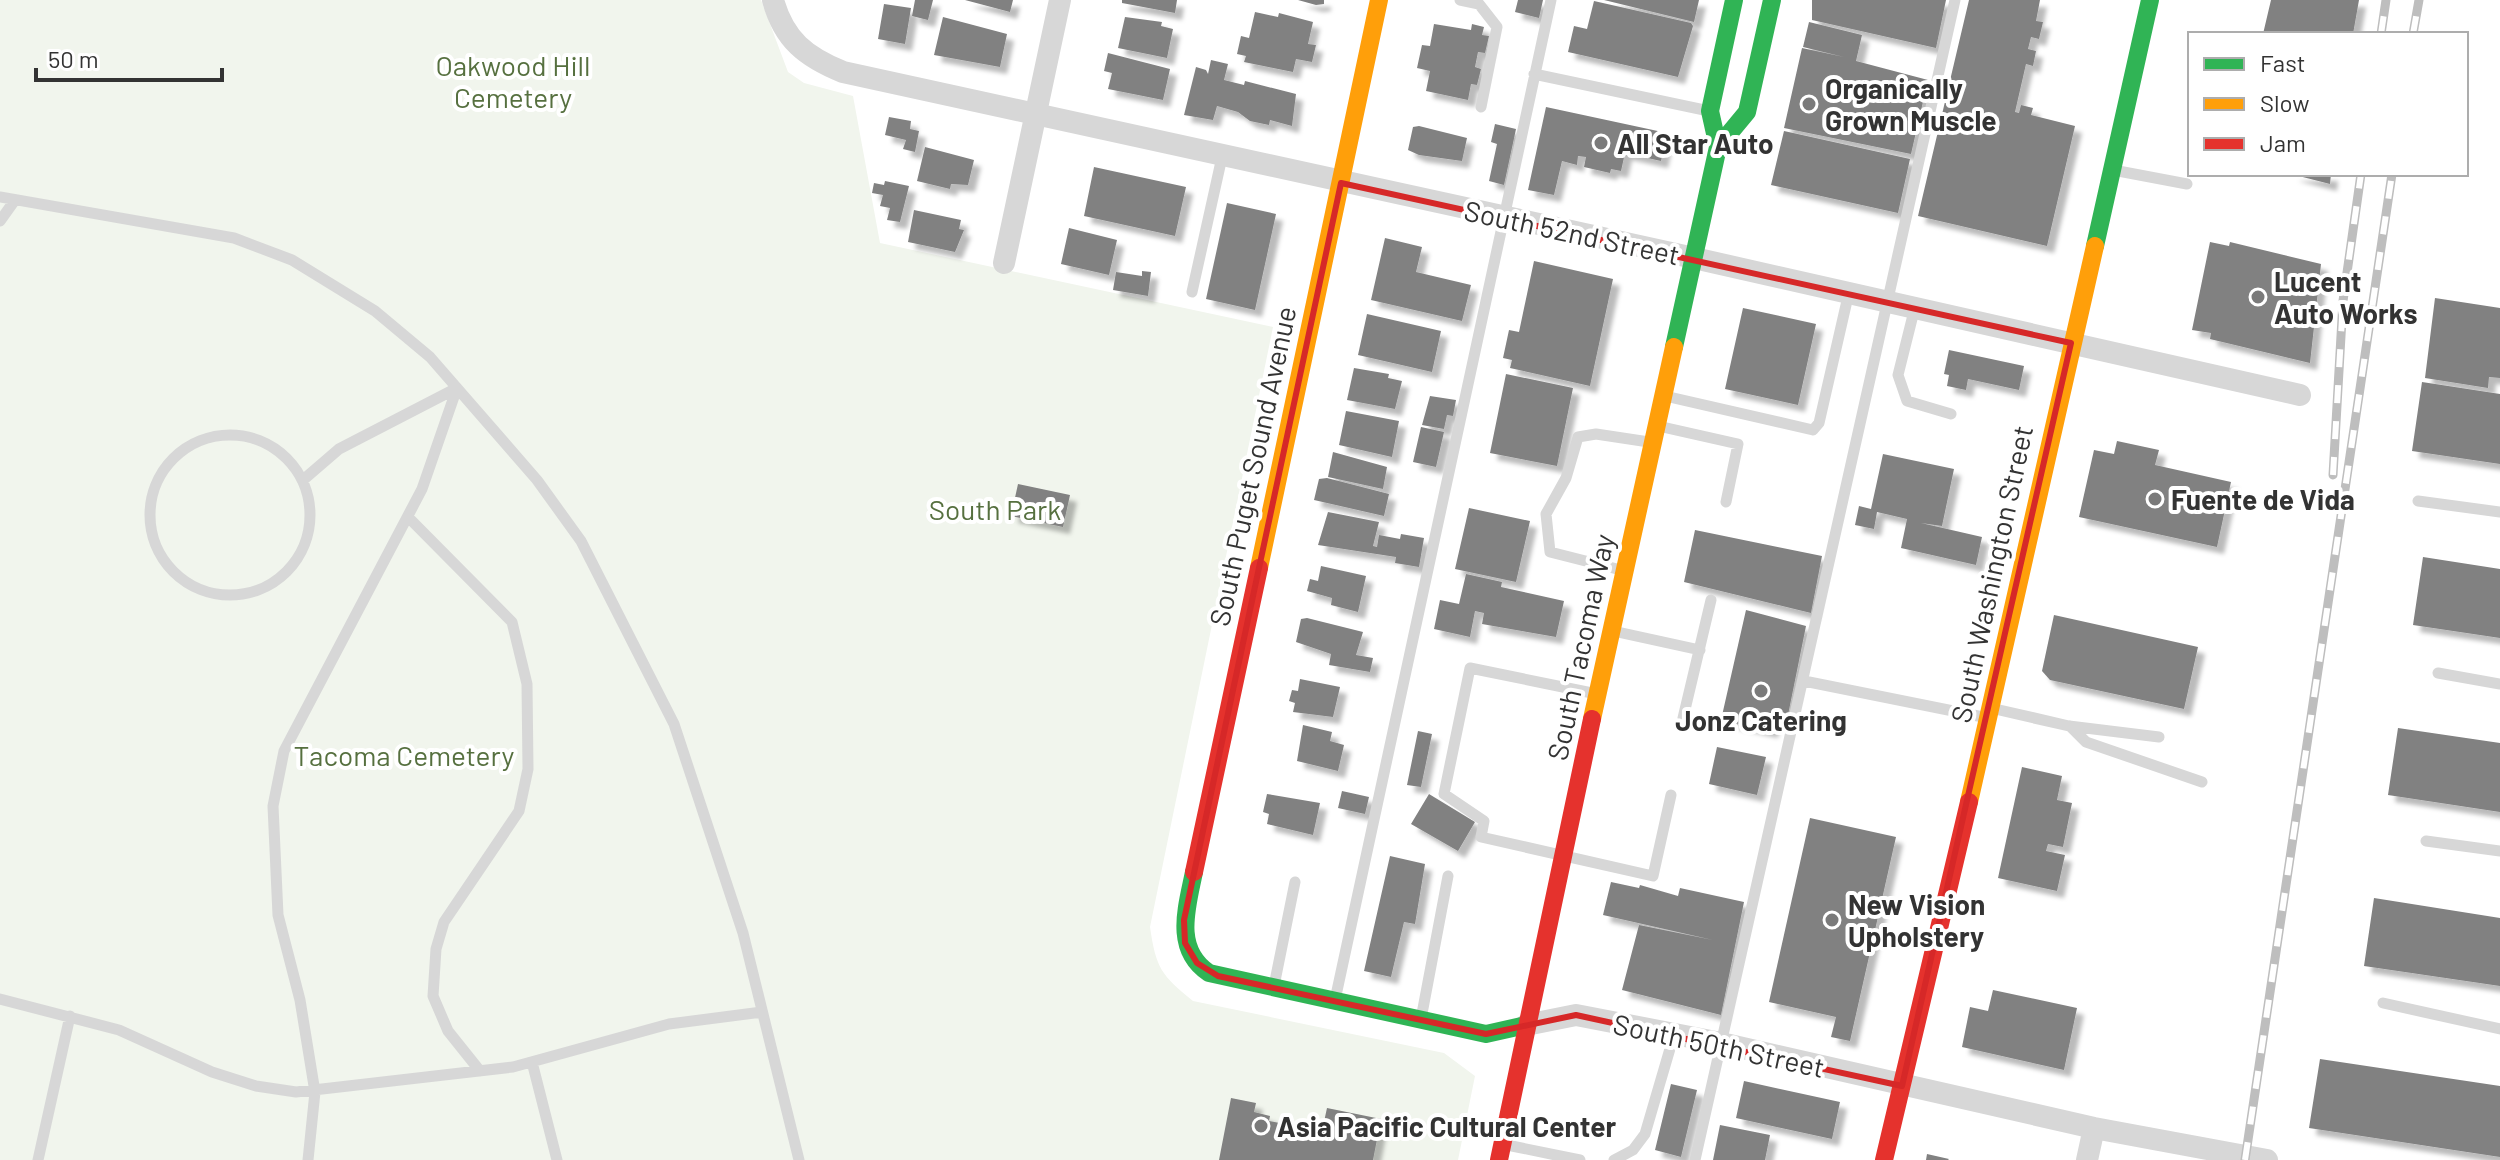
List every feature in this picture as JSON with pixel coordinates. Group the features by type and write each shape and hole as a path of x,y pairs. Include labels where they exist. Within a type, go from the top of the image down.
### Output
{"street":[{"name":"South 52nd Street","path":"773,0 791,41 803,53 843,72 1849,292 2300,395"},
{"path":"1004,263 1060,0"},
{"name":"South Puget Sound Avenue","path":"1185,943 1184,920 1379,0"},
{"name":"South Tacoma Way","path":"1501,1152 1718,147 1710,111 1734,0"},
{"name":"South Tacoma Way","path":"1718,147 1747,112 1772,0"},
{"name":"South Washington Street","path":"1884,1160 1990,713 2150,0"},
{"name":"South 50th Street","path":"1185,943 1197,963 1210,973 1486,1034 1576,1015 1721,1043 2094,1128 2267,1160"},
{"path":"2087,1160 2094,1128"}],"lane":[{"path":"1460,0 1479,4 1497,27 1481,107"},
{"path":"1335,1000 1551,0"},
{"path":"1695,1160 1955,0"},
{"path":"1534,74 1710,111"},
{"path":"1192,292 1222,157"},
{"path":"2111,170 2187,184"},
{"path":"0,197 234,238 292,260 375,311 430,357 537,480 581,541 674,724 743,933 799,1160"},
{"path":"0,221 15,200"},
{"path":"1664,396 1813,430 1819,423 1849,292"},
{"path":"1915,307 1898,375 1907,401 1951,414"},
{"path":"303,480 339,449 457,388"},
{"path":"308,1160 315,1092 300,1000 278,915 273,806 284,751 422,489 457,388"},
{"path":"230,434 248,436 280,452 303,480 310,515 305,541 293,565 265,587 248,593 212,593 180,577 157,549 150,515 157,480 180,452 195,442 230,434"},
{"path":"1625,571 1550,552 1546,514 1566,478 1578,437 1655,434 1738,444 1726,502"},
{"path":"2418,501 2500,512"},
{"path":"408,517 512,622 527,684 528,769 519,811 444,922 436,949 433,996 448,1031 480,1071"},
{"path":"1683,718 1711,600"},
{"path":"1612,631 1700,650"},
{"path":"1599,694 1470,668 1444,794 1484,821 1481,837 1653,876 1671,795"},
{"path":"2438,673 2500,684"},
{"path":"1804,681 2069,726 2159,737"},
{"path":"2069,726 2086,742 2202,782"},
{"path":"2426,841 2500,851"},
{"path":"1421,1019 1448,876"},
{"path":"1274,987 1295,882"},
{"path":"0,999 119,1030 212,1072 256,1086 315,1092 532,1062 669,1024 762,1012"},
{"path":"2383,1003 2500,1029"},
{"path":"38,1160 70,1016"},
{"path":"1614,1160 1633,1150 1645,1134 1674,1035"},
{"path":"532,1062 557,1160"},
{"path":"1501,1152 1580,1160"}],"highlighted area":[{"path":"1341,183 2071,343 1902,1086 1576,1015 1486,1034 1218,976 1197,963 1185,943 1184,920"}],"green space":[{"name":"Tacoma Cemetery","path":"0,0 761,0 788,72 804,83 853,96 880,243 1273,327 1150,927 1155,952 1167,977 1193,1001 1444,1053 1475,1076 1458,1160 0,1160"}],"building":[{"path":"915,0 933,0 928,20 912,16"},
{"path":"965,0 1013,0 1010,12"},
{"path":"1122,0 1177,0 1175,13 1122,3"},
{"path":"1298,0 1324,0 1324,4 1316,5"},
{"path":"1518,0 1543,0 1539,18 1515,12"},
{"path":"1604,0 1699,0 1694,22"},
{"path":"1812,0 1946,0 1936,48 1812,20"},
{"path":"1969,0 2040,0 2036,21 2043,22 2039,39 2031,37 2028,49 2036,51 2033,66 2026,64 2015,112 2019,113 2021,105 2033,108 2031,115 2075,126 2047,246 1918,216"},
{"path":"2271,0 2359,0 2353,32 2263,32"},
{"path":"1594,1 1691,23 1693,26 1678,77 1568,52 1574,26 1587,29"},
{"path":"884,4 911,8 905,44 878,39"},
{"path":"1255,12 1278,17 1279,13 1313,22 1308,44 1316,45 1312,62 1296,59 1293,72 1244,62 1246,56 1237,54 1241,36 1249,38"},
{"path":"943,17 1007,34 1000,67 934,55"},
{"path":"1125,17 1162,22 1161,26 1173,29 1167,58 1118,48"},
{"path":"1809,22 1862,35 1856,61 1928,80 1911,154 1784,128 1802,48 1844,57 1803,47"},
{"path":"1434,24 1471,30 1472,24 1484,27 1482,35 1489,36 1485,53 1478,52 1475,67 1481,69 1477,85 1471,84 1468,100 1426,91 1430,71 1417,68 1422,45 1430,46"},
{"path":"1108,53 1170,69 1163,100 1108,89 1112,73 1104,71"},
{"path":"1211,60 1228,64 1224,80 1244,85 1245,81 1296,94 1292,126 1270,120 1269,125 1250,121 1238,112 1217,106 1213,120 1184,115 1196,67 1206,70 1208,74"},
{"name":"All Star Auto","path":"1546,107 1667,133 1661,161 1625,153 1621,171 1611,169 1610,173 1584,167 1586,157 1578,156 1577,165 1562,161 1554,195 1528,190"},
{"path":"889,117 911,121 910,129 919,131 915,152 903,149 906,140 885,135"},
{"path":"1495,124 1516,129 1504,185 1489,181 1497,144 1491,142"},
{"path":"1413,127 1467,138 1462,161 1419,155 1408,150"},
{"path":"1784,131 1910,159 1898,213 1771,185"},
{"path":"925,147 974,160 968,185 951,184 950,189 917,181"},
{"path":"1094,167 1186,187 1175,236 1084,216"},
{"path":"2299,176 2331,176 2330,184"},
{"path":"885,181 909,186 900,222 887,220 890,208 880,206 883,195 872,193 874,183 884,185"},
{"path":"1227,203 1276,214 1255,310 1206,299"},
{"path":"914,210 961,220 959,229 964,230 955,252 908,242"},
{"path":"1069,228 1117,240 1109,275 1061,264"},
{"path":"1385,238 1422,247 1416,272 1471,285 1462,321 1371,300"},
{"name":"Lucent Auto Works","path":"2210,242 2229,246 2230,242 2321,264 2310,363 2210,339 2211,333 2192,330"},
{"path":"1534,261 1613,279 1590,386 1510,368 1512,360 1503,358 1509,330 1519,332"},
{"path":"1142,271 1151,272 1148,296 1113,290 1116,272 1142,276"},
{"path":"2435,298 2500,308 2500,378 2489,377 2488,388 2425,378"},
{"path":"1743,308 1816,324 1798,405 1725,389"},
{"path":"1367,314 1441,331 1432,372 1358,355"},
{"path":"1949,350 2024,366 2019,390 1968,379 1966,390 1947,386 1949,375 1944,374"},
{"path":"1354,368 1389,374 1388,378 1402,381 1395,409 1347,400"},
{"path":"1506,374 1573,388 1557,466 1490,453"},
{"path":"2422,382 2500,394 2500,464 2412,451"},
{"path":"1430,396 1456,400 1453,416 1447,415 1444,429 1422,425"},
{"path":"1346,411 1399,421 1392,457 1339,445"},
{"path":"1421,427 1444,432 1436,467 1413,462"},
{"name":"Fuente de Vida","path":"2117,441 2159,450 2155,465 2231,482 2217,547 2079,517 2094,450 2114,454"},
{"path":"1333,452 1387,467 1383,489 1328,477"},
{"path":"1883,454 1954,469 1942,526 1921,523 1982,537 1976,565 1901,548 1907,519 1877,512 1874,529 1855,525 1859,506 1871,509"},
{"path":"1327,478 1389,494 1384,516 1314,500 1319,479"},
{"path":"1018,484 1070,495 1063,527 1011,516"},
{"path":"1469,508 1530,521 1516,582 1455,569"},
{"path":"1328,512 1379,522 1373,546 1377,547 1379,535 1400,539 1401,534 1424,538 1419,567 1395,563 1396,557 1318,545"},
{"path":"1695,530 1822,556 1811,613 1684,582"},
{"path":"2423,557 2500,569 2500,638 2413,625"},
{"path":"1321,566 1366,576 1358,612 1331,605 1332,598 1307,591 1310,579 1318,581"},
{"path":"1466,574 1502,582 1501,587 1564,601 1556,637 1482,624 1484,613 1475,611 1470,637 1434,629 1440,600 1459,604"},
{"name":"Jonz Catering","path":"1746,610 1806,626 1787,720 1774,717 1771,731 1721,720"},
{"path":"2054,615 2198,647 2184,709 2050,680 2042,671"},
{"path":"1301,619 1363,632 1356,655 1373,658 1370,672 1329,665 1331,654 1296,642"},
{"path":"1300,679 1340,687 1333,717 1293,712 1295,703 1289,701 1292,690 1298,691"},
{"path":"1303,725 1332,732 1330,741 1344,745 1338,771 1297,761"},
{"path":"2398,728 2500,743 2500,812 2388,795"},
{"path":"1418,731 1432,734 1421,787 1407,785"},
{"path":"1717,747 1766,757 1757,795 1709,784"},
{"path":"2022,767 2062,776 2057,800 2072,803 2063,847 2048,844 2046,851 2065,855 2057,891 1998,878"},
{"path":"1342,791 1369,797 1365,814 1338,808"},
{"path":"1267,794 1320,803 1313,835 1267,824 1269,814 1263,812"},
{"path":"1429,794 1475,822 1458,851 1411,824"},
{"name":"New Vision Upholstery","path":"1810,818 1896,837 1850,1041 1831,1037 1836,1017 1769,1002"},
{"path":"1390,856 1425,864 1415,924 1404,922 1391,977 1364,971"},
{"path":"1611,882 1639,888 1640,885 1678,896 1680,888 1744,902 1721,1015 1622,990 1639,925 1713,940 1603,915"},
{"path":"2374,898 2500,918 2500,986 2364,966"},
{"path":"1993,990 2077,1008 2064,1070 1962,1047 1970,1007 1988,1011"},
{"path":"2320,1059 2500,1086 2500,1157 2309,1128"},
{"path":"1744,1081 1840,1102 1832,1139 1736,1118"},
{"path":"1671,1084 1697,1090 1681,1157 1655,1150"},
{"name":"Asia Pacific Cultural Center","path":"1231,1098 1256,1103 1254,1112 1270,1116 1269,1121 1322,1131 1327,1108 1381,1119 1373,1160 1219,1160"},
{"path":"1720,1125 1770,1135 1765,1160 1713,1160"},
{"path":"1927,1154 1949,1159 1926,1160"}],"railway":[{"path":"2381,32 2386,0"},
{"path":"2413,32 2419,0"},
{"path":"2333,475 2343,301 2361,176"},
{"path":"2245,1160 2392,176"}],"traffic: fast":[{"path":"1674,347 1718,147 1710,111 1734,0"},
{"path":"1718,147 1747,112 1772,0"},
{"path":"2095,246 2150,0"},
{"path":"1194,872 1185,927 1190,952 1209,973 1486,1034 1526,1025"}],"traffic: slow":[{"path":"1259,568 1379,0"},
{"path":"1969,802 2095,246"},
{"path":"1592,719 1674,347"}],"traffic: jam":[{"path":"1194,872 1259,568"},
{"path":"1499,1160 1592,719"},
{"path":"1884,1160 1969,802"}],"place":[{"name":"Organically Grown Muscle","path":"1809,104"},
{"name":"All Star Auto","path":"1601,143"},
{"name":"Lucent Auto Works","path":"2258,297"},
{"name":"Fuente de Vida","path":"2155,499"},
{"name":"Jonz Catering","path":"1761,691"},
{"name":"New Vision Upholstery","path":"1832,920"},
{"name":"Asia Pacific Cultural Center","path":"1261,1126"}],"park label":[{"name":"Oakwood Hill Cemetery","path":"513,81"},
{"name":"South Park","path":"995,509"}]}
